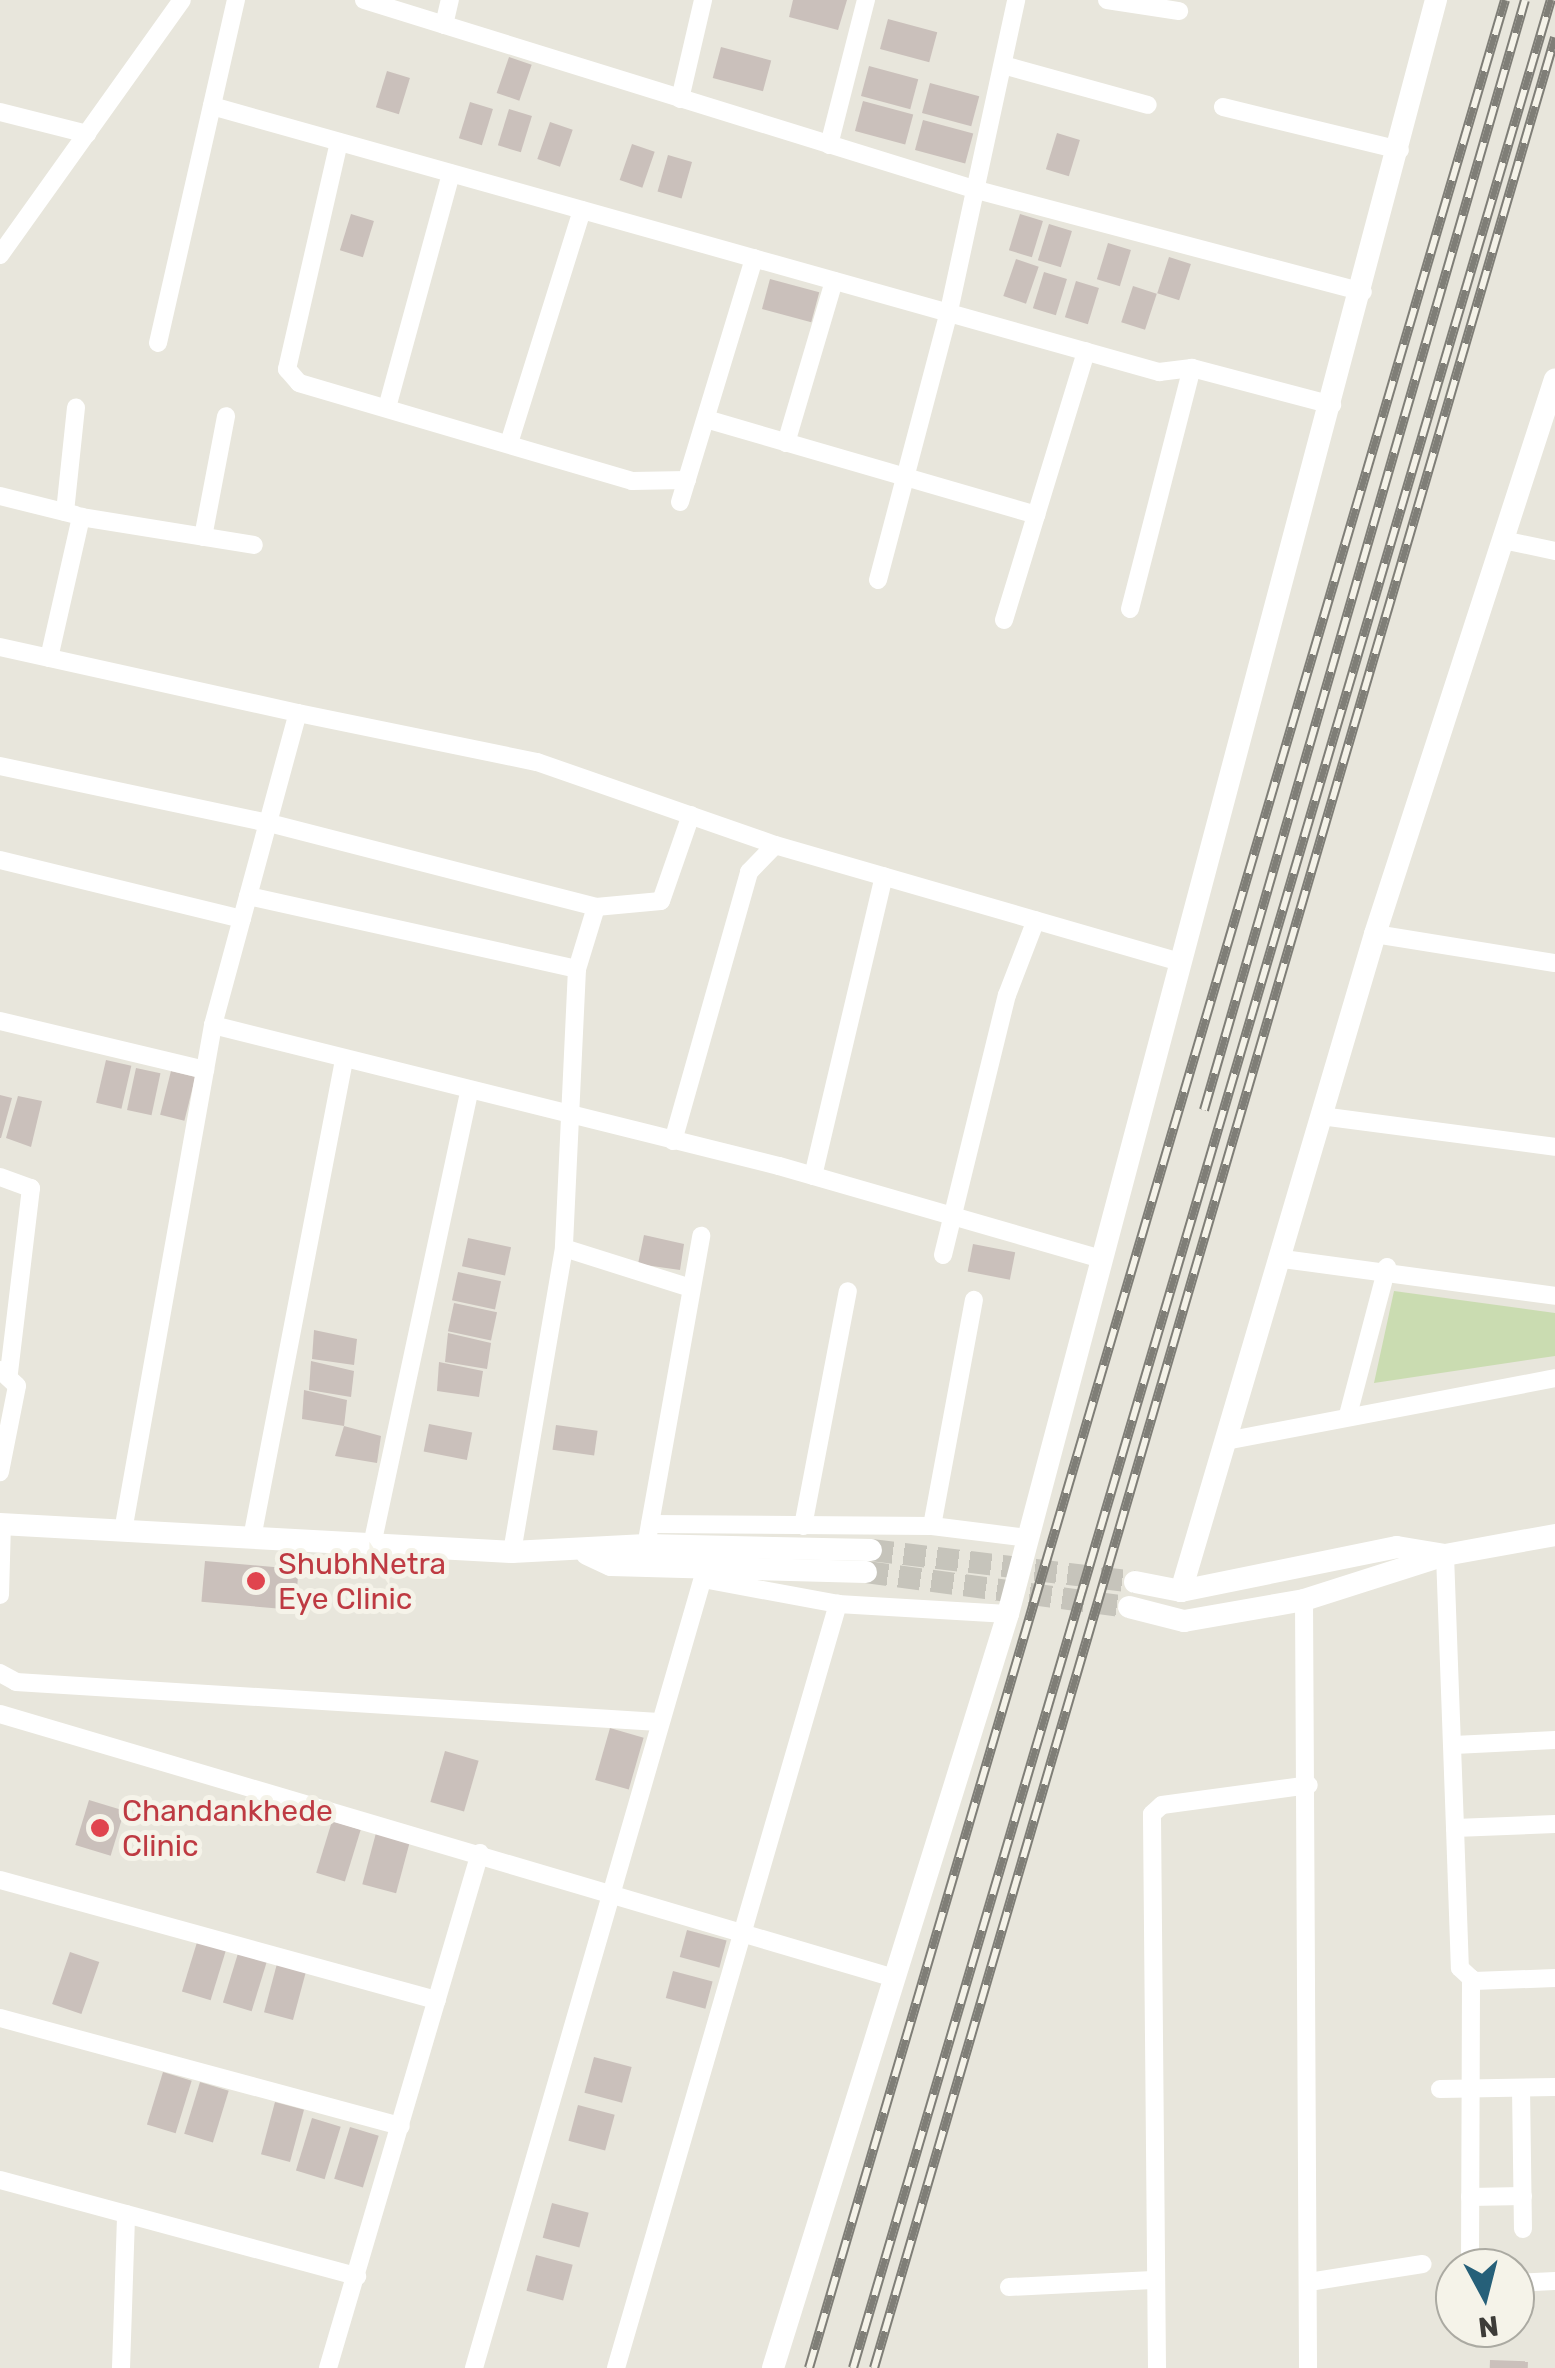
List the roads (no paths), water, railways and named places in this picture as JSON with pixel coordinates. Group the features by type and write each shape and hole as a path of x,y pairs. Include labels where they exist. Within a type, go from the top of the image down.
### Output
{"street":[{"path":"0,255 182,0"},
{"path":"158,343 236,0"},
{"path":"364,0 977,190 1363,292"},
{"path":"444,25 450,0"},
{"path":"680,100 704,0"},
{"path":"830,145 866,0"},
{"path":"878,580 908,479 949,311 1016,0"},
{"path":"1106,0 1179,11"},
{"path":"773,2368 1008,1614 1363,292 1436,0"},
{"path":"1003,66 1148,105"},
{"path":"212,106 1159,372 1192,368 1332,405"},
{"path":"1223,107 1400,150"},
{"path":"0,112 86,134"},
{"path":"338,142 286,369 299,382 510,440 632,481 687,480"},
{"path":"388,404 450,173"},
{"path":"510,440 582,210"},
{"path":"680,502 754,258"},
{"path":"786,443 834,281"},
{"path":"1004,620 1086,351"},
{"path":"1130,609 1192,368"},
{"path":"1180,1591 1231,1440 1375,934 1503,540 1547,428 1555,378"},
{"path":"49,658 73,514 76,408"},
{"path":"203,537 226,416"},
{"path":"706,418 1036,515"},
{"path":"0,496 73,514 254,546"},
{"path":"1503,540 1555,551"},
{"path":"0,647 537,762 775,844 1180,962"},
{"path":"123,1532 213,1025 298,713"},
{"path":"0,766 267,825 596,908 661,901 692,816"},
{"path":"673,1140 749,872 775,844"},
{"path":"0,860 242,919"},
{"path":"812,1176 884,876"},
{"path":"248,896 577,969"},
{"path":"512,1552 564,1248 575,1116 577,969 596,908"},
{"path":"944,1256 1008,994 1036,920"},
{"path":"1375,934 1555,963"},
{"path":"0,1021 205,1070"},
{"path":"213,1025 812,1176 1102,1260"},
{"path":"252,1538 344,1059"},
{"path":"372,1545 470,1091"},
{"path":"1321,1116 1555,1147"},
{"path":"0,1177 31,1188 5,1372 17,1386 0,1472"},
{"path":"648,1534 688,1287 701,1236"},
{"path":"564,1248 688,1287"},
{"path":"1283,1259 1386,1267 1555,1296"},
{"path":"1348,1415 1386,1267"},
{"path":"803,1526 848,1291"},
{"path":"932,1526 974,1300"},
{"path":"1231,1440 1555,1378"},
{"path":"0,1595 1,1524 587,1554 648,1534 803,1526 932,1526 1028,1538"},
{"path":"648,1534 694,1564 838,1604 1008,1614"},
{"path":"1129,1607 1184,1621 1304,1600 1445,1555 1555,1535"},
{"path":"1136,1582 1180,1591 1397,1547 1445,1555"},
{"path":"587,1554 611,1565 869,1561"},
{"path":"1445,1555 1460,1968 1471,1978 1555,1978"},
{"path":"474,2368 658,1722 694,1564"},
{"path":"1304,1600 1310,1784 1308,2368"},
{"path":"616,2368 838,1604"},
{"path":"0,1672 16,1682 658,1722"},
{"path":"0,1714 611,1890 742,1935 894,1978"},
{"path":"1454,1745 1555,1740"},
{"path":"1157,2368 1153,2280 1152,1814 1162,1805 1310,1784"},
{"path":"1456,1828 1555,1824"},
{"path":"328,2368 480,1852"},
{"path":"0,1880 438,2000"},
{"path":"1470,2248 1471,1978"},
{"path":"0,2018 401,2126"},
{"path":"1440,2088 1555,2087"},
{"path":"1521,2088 1524,2228"},
{"path":"0,2180 357,2276"},
{"path":"1470,2197 1523,2196"},
{"path":"121,2368 126,2214"},
{"path":"1309,2282 1423,2264"},
{"path":"1009,2286 1153,2280"}],"tunnel":[{"path":"871,1550 1135,1582"},
{"path":"866,1572 1129,1607"}],"railway":[{"path":"809,2368 1505,0"},
{"path":"1204,1110 1525,0"},
{"path":"853,2368 1551,0"},
{"path":"874,2368 1555,37"}],"place":[{"name":"ShubhNetra Eye Clinic","path":"256,1581"},
{"name":"Chandankhede Clinic","path":"100,1828"}]}
